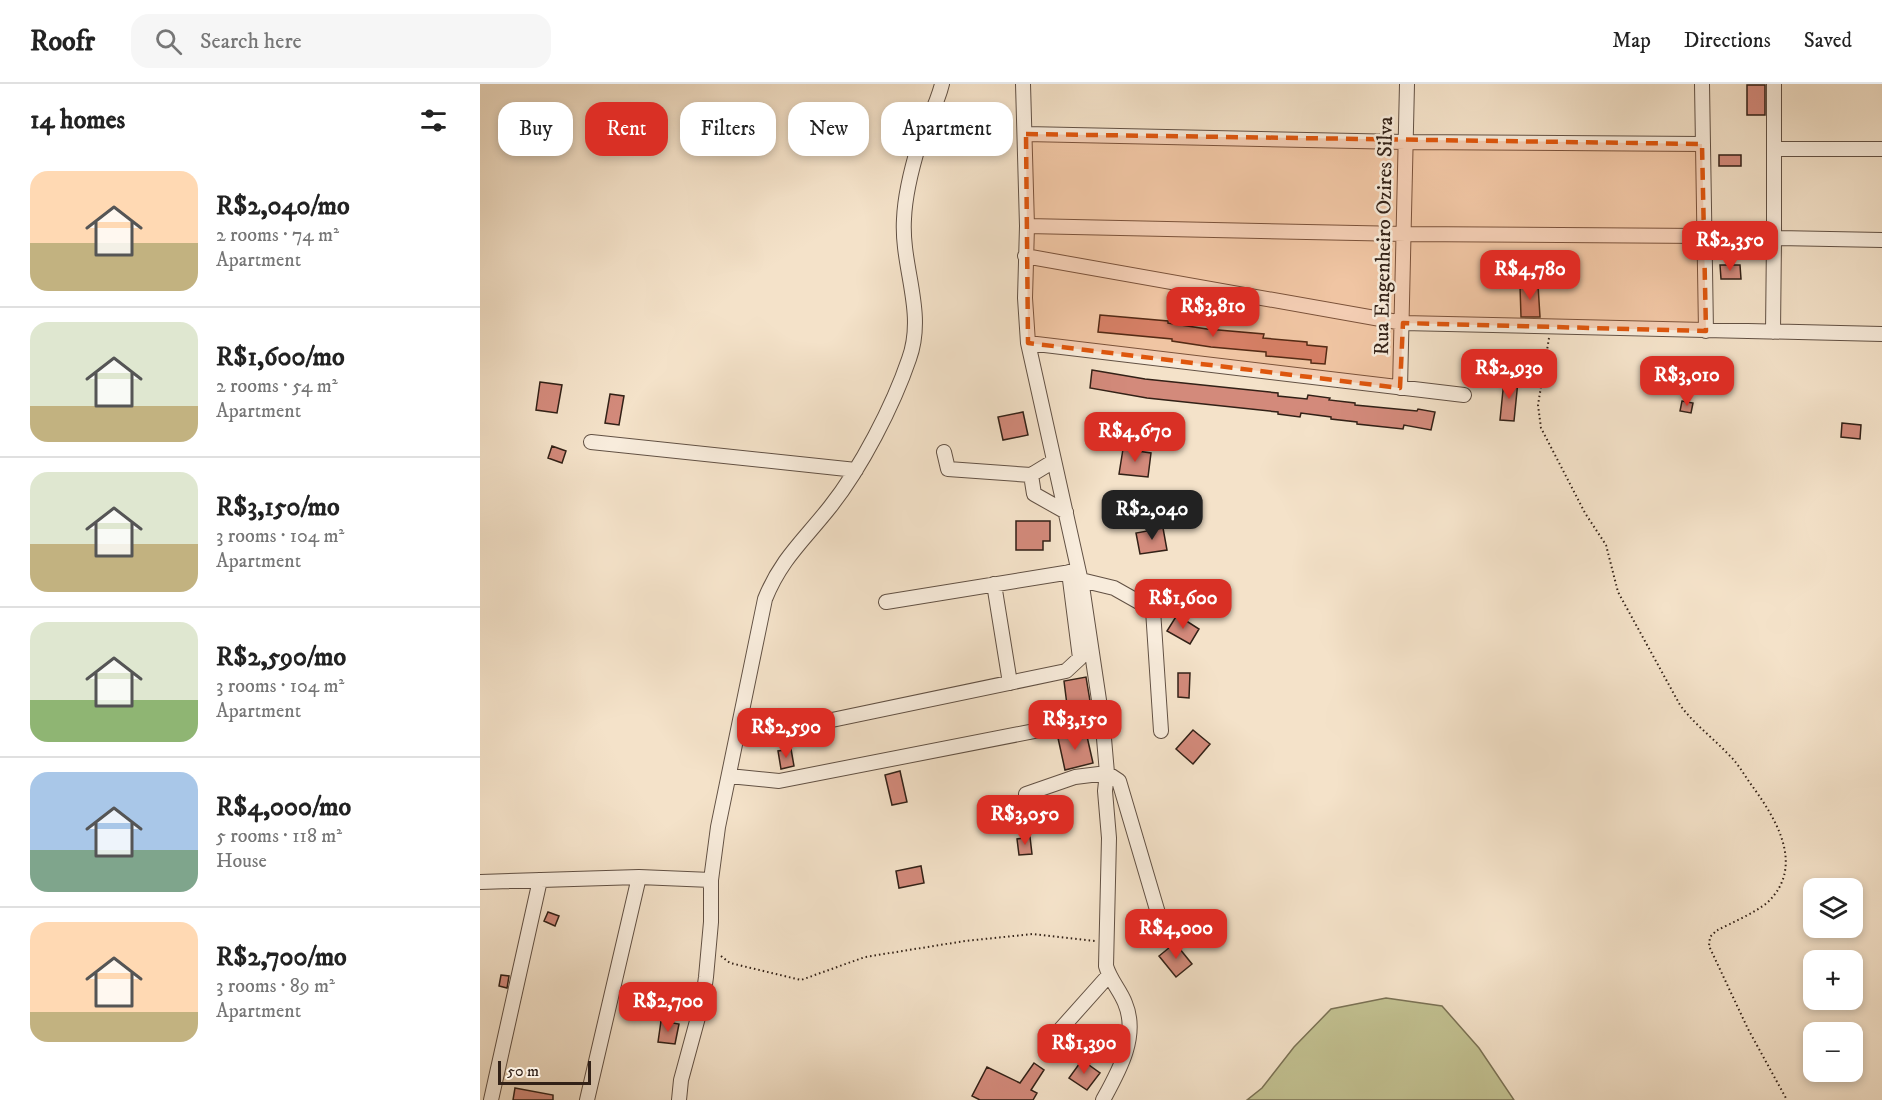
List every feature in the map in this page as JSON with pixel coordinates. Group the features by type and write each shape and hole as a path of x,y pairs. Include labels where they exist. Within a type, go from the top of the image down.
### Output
{"street":[{"path":"679,1100 681,1080 703,999 711,922 711,880 718,828 765,599 774,578 790,553 831,507 855,470 891,404 910,357 916,334 915,310 904,243 904,218 910,177 920,142 942,84"},
{"path":"1023,84 1027,226 1025,298 1028,343 1066,512 1101,718 1107,773 1105,791 1109,838 1105,954 1108,975 1126,1005 1131,1032 1128,1045 1102,1100"},
{"name":"Rua Engenheiro Ozires Silva","path":"1400,388 1407,84"},
{"path":"1702,84 1706,331"},
{"path":"1773,332 1774,84"},
{"path":"1026,134 1405,142 1702,144"},
{"path":"1774,148 1882,149"},
{"path":"1027,226 1405,234 1704,236"},
{"path":"1774,238 1882,240"},
{"path":"1025,256 1403,322 1882,334"},
{"path":"1028,343 1464,395"},
{"path":"591,442 855,470"},
{"path":"944,452 948,470 1032,475 1054,461"},
{"path":"1032,475 1034,494 1066,512"},
{"path":"808,725 1066,671 1080,658 1076,574"},
{"path":"886,602 994,584 1076,574 1114,588 1153,610 1161,731"},
{"path":"994,584 1010,683"},
{"path":"729,776 778,781 1101,718"},
{"path":"1026,794 1076,777 1107,773 1119,781 1163,930"},
{"path":"480,882 639,877 711,880"},
{"path":"587,1100 639,877"},
{"path":"491,1100 540,880"},
{"path":"1065,1047 1059,1031 1108,975"}],"path":[{"path":"1551,327 1538,405 1541,428 1585,513 1606,546 1618,592 1670,689 1688,717 1729,755 1764,802 1782,834 1787,862 1780,885 1767,902 1716,931 1710,937 1709,946 1748,1029 1787,1100"},
{"path":"709,947 730,963 801,980 866,957 965,941 1033,934 1106,942"}],"highlighted area":[{"path":"1026,134 1702,144 1706,331 1403,323 1400,388 1028,343"}],"shaded area":[{"path":"1386,998 1442,1006 1479,1048 1514,1100 1247,1100 1262,1088 1294,1047 1331,1009"}],"building":[{"path":"1747,85 1765,85 1765,115 1747,115"},
{"path":"1719,155 1741,155 1741,166 1719,166"},
{"path":"1720,265 1740,265 1741,279 1721,279"},
{"path":"1538,285 1540,317 1521,317 1520,286"},
{"path":"1100,315 1168,321 1168,323 1207,329 1264,334 1263,338 1307,342 1307,345 1327,347 1325,364 1311,363 1311,360 1266,356 1266,352 1098,332"},
{"path":"1092,370 1145,379 1278,393 1278,396 1307,399 1308,395 1355,403 1355,405 1435,412 1431,430 1404,425 1403,429 1357,424 1357,422 1331,419 1331,417 1301,413 1300,417 1278,414 1278,412 1147,398 1090,388"},
{"path":"1504,380 1518,381 1514,421 1500,420"},
{"path":"540,382 562,385 557,413 536,410"},
{"path":"610,394 624,396 619,425 605,423"},
{"path":"1682,401 1693,403 1691,413 1680,411"},
{"path":"1023,412 1028,435 1003,440 998,417"},
{"path":"1842,423 1861,425 1860,439 1841,437"},
{"path":"552,446 566,451 562,463 548,458"},
{"path":"1123,449 1151,453 1148,477 1119,474"},
{"path":"1016,521 1050,521 1050,541 1043,541 1043,550 1016,550"},
{"path":"1163,528 1167,550 1140,554 1136,533"},
{"path":"1177,615 1199,629 1190,644 1167,631"},
{"path":"1178,673 1190,673 1189,698 1178,697"},
{"path":"1086,677 1090,701 1084,702 1086,712 1044,719 1042,709 1067,705 1064,681"},
{"path":"1193,730 1210,744 1193,764 1176,749"},
{"path":"1086,732 1093,763 1065,770 1058,738"},
{"path":"791,749 794,766 781,769 778,751"},
{"path":"900,771 907,802 892,805 885,775"},
{"path":"1041,799 1046,824 1028,828 1023,803"},
{"path":"1030,837 1032,854 1019,855 1017,839"},
{"path":"921,866 924,883 899,888 896,871"},
{"path":"548,912 559,916 555,926 544,921"},
{"path":"1175,943 1192,964 1176,977 1159,956"},
{"path":"501,975 509,976 507,988 499,986"},
{"path":"661,1021 679,1024 675,1044 658,1042"},
{"path":"1082,1060 1100,1073 1087,1090 1069,1078"},
{"path":"1034,1063 1044,1070 1031,1090 1037,1093 1033,1100 980,1100 972,1096 987,1067 1020,1083"},
{"path":"515,1088 553,1095 553,1100 513,1100"}]}
